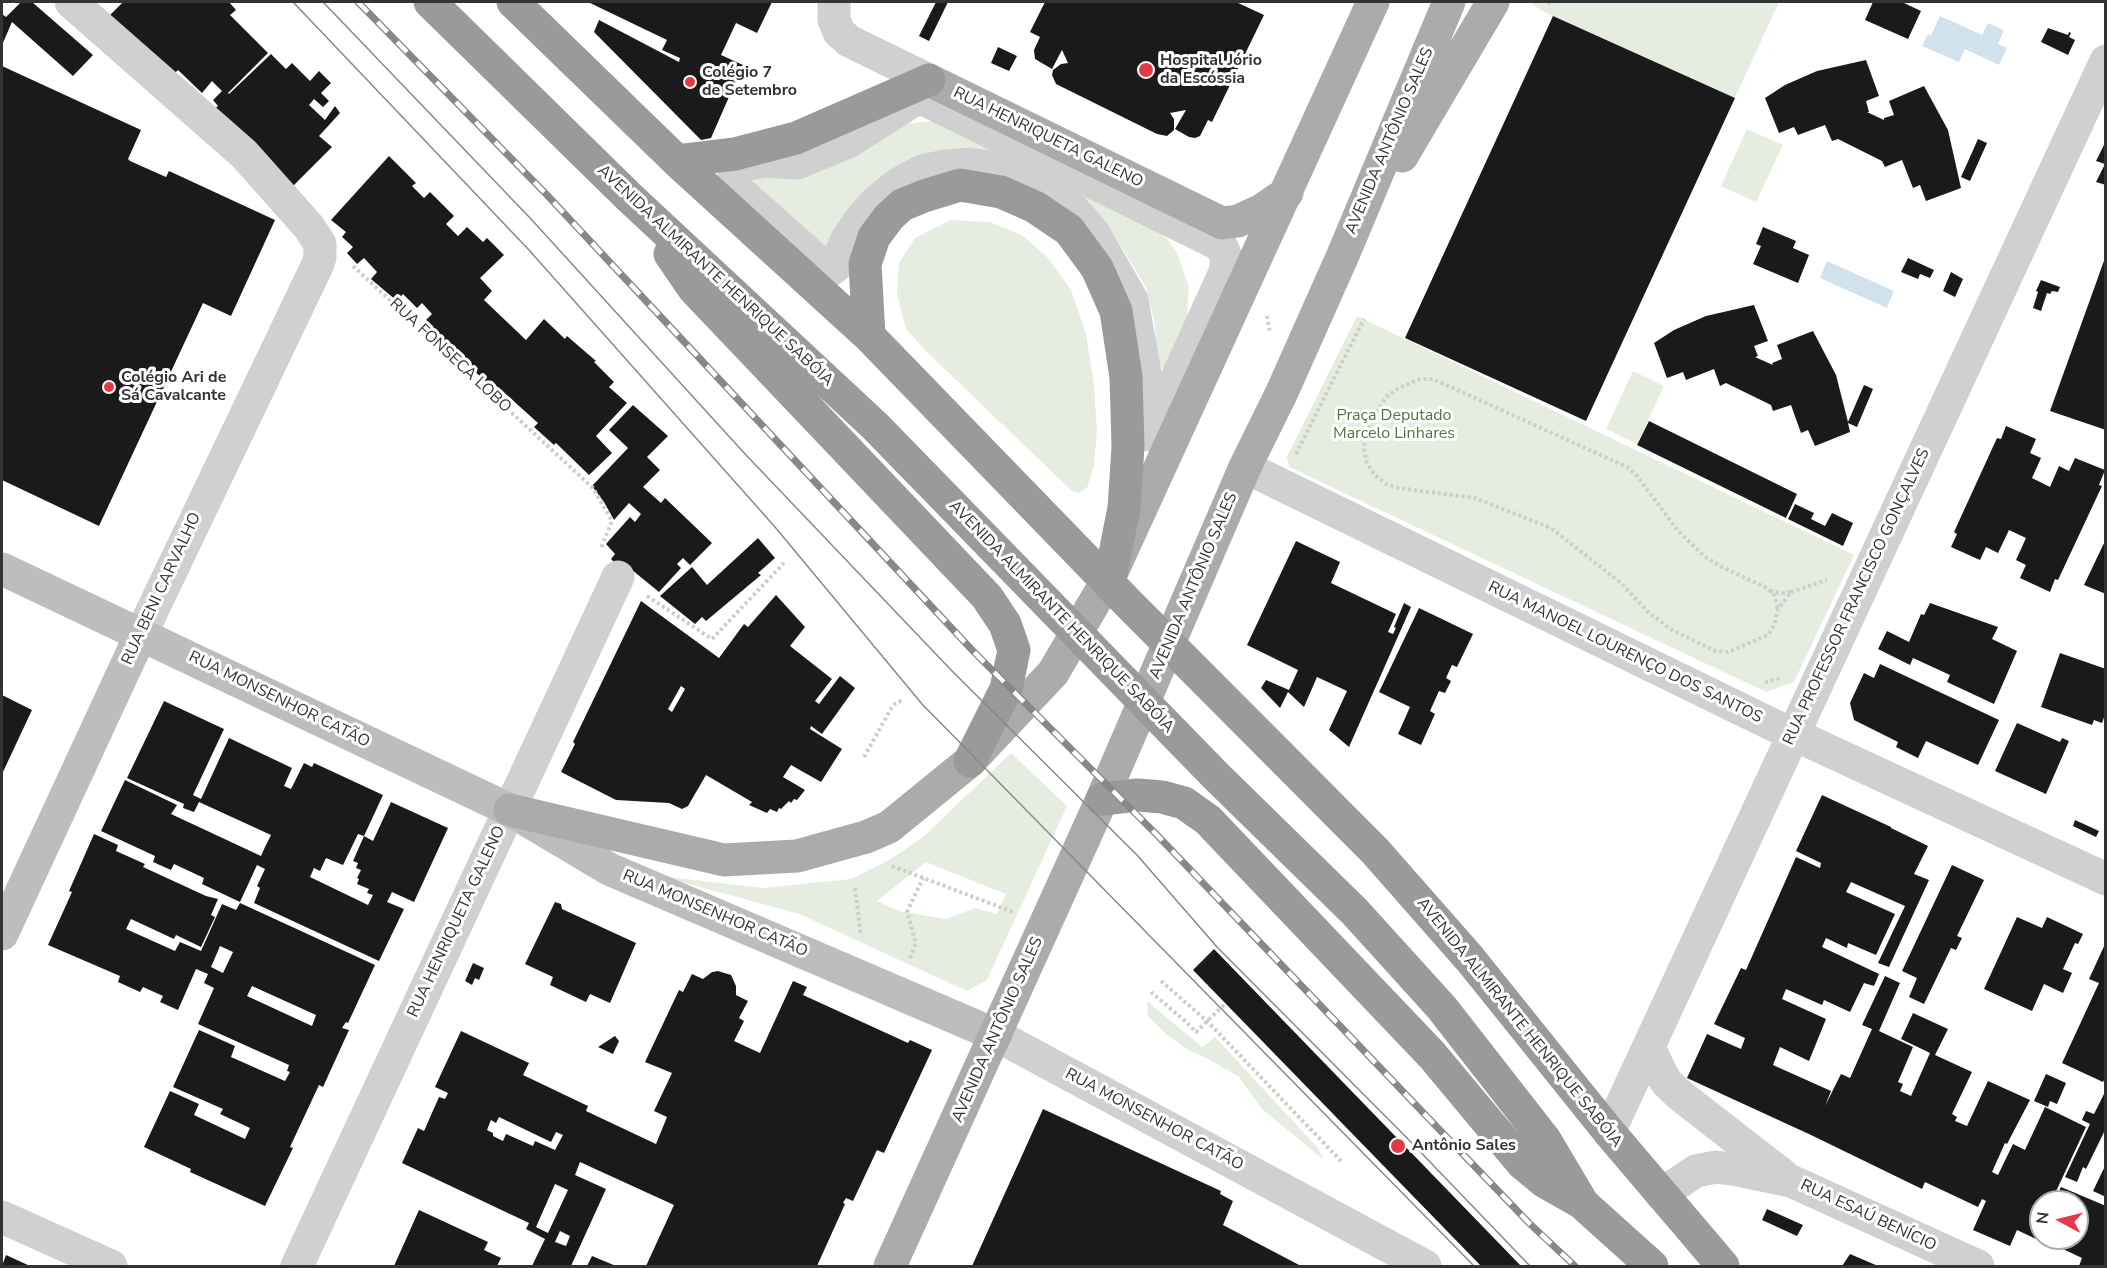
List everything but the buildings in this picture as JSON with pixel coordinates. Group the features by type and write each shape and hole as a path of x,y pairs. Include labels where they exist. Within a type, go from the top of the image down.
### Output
{"highway":[{"name":"AVENIDA ALMIRANTE HENRIQUE SABÓIA","path":"430,2 629,197 875,426 1215,776 1355,912 1442,1008 1545,1140 1583,1204 1652,1266"},
{"name":"AVENIDA ALMIRANTE HENRIQUE SABÓIA","path":"513,2 677,161 869,336 1126,601 1375,851 1470,959 1609,1132 1723,1266"},
{"path":"677,161 735,154 796,138 929,80"},
{"path":"869,336 865,264 874,237 889,217 903,206 924,196 960,185 1001,192 1035,207 1069,230 1097,268 1116,311 1126,377 1128,447 1124,508 1112,574"},
{"path":"629,197 694,289 987,597 1005,624 1014,650 1006,689 970,761"},
{"path":"1102,799 1138,795 1162,797 1184,803 1208,820 1432,1055 1522,1163 1545,1182 1583,1204"}],"main road":[{"path":"510,810 724,860 797,856 866,837 889,827 970,761 1053,673 1112,574 1373,2"},
{"name":"AVENIDA ANTÔNIO SALES","path":"890,1266 1102,799 1245,466 1282,392 1343,255 1449,2"},
{"path":"1343,255 1493,2"},
{"name":"RUA HENRIQUETA GALENO","path":"929,80 1222,223 1238,221 1262,210 1287,193"}],"street":[{"path":"71,2 244,154 309,227 320,244"},
{"name":"RUA HENRIQUETA GALENO","path":"834,2 834,20 839,32 849,40 929,80"},
{"name":"RUA PROFESSOR FRANCISCO GONÇALVES","path":"1609,1132 2106,61"},
{"path":"919,97 1218,244 1223,249 1227,260 1225,272 1151,435 1149,435 1149,419 1146,379 1132,300 1093,232 1069,205 1039,185 1006,170 970,164 946,166 915,174 877,201 860,220 846,241 836,266 830,271 732,185 734,176 744,165 764,161 797,163 848,141 919,97"},
{"name":"RUA BENI CARVALHO","path":"2,934 141,634 317,266 320,244"},
{"name":"RUA MANOEL LOURENÇO DOS SANTOS","path":"1245,466 1794,734 2106,879"},
{"name":"RUA MONSENHOR CATÃO","path":"2,569 510,810 609,869 996,1035 1425,1266"},
{"name":"RUA HENRIQUETA GALENO","path":"297,1266 618,577"},
{"name":"RUA ESAÚ BENÍCIO","path":"1649,1047 1667,1083 1791,1181"},
{"name":"RUA ESAÚ BENÍCIO","path":"1661,1194 1696,1171 1716,1167 1791,1181 1978,1266"},
{"path":"2,1217 111,1266"}],"path":[{"path":"1548,2 1553,4 1554,2"},
{"name":"RUA FONSECA LOBO","path":"320,244 344,258 593,488 612,521 596,561 618,577 712,639 784,563"},
{"path":"1267,315 1271,337"},
{"path":"1296,462 1295,455 1364,319"},
{"path":"1420,379 1433,379 1627,467 1637,476 1678,531 1704,556 1720,567 1770,591 1791,592 1778,609 1774,625 1768,635 1728,652 1715,651 1672,630 1649,613 1621,583 1551,528 1474,498 1399,488 1386,484 1375,475 1367,463 1364,449 1365,438 1386,397 1399,388 1420,379"},
{"path":"1825,589 1830,579"},
{"path":"1770,591 1774,595 1778,609"},
{"path":"1756,678 1767,682 1784,677"},
{"path":"864,757 893,705 903,700"},
{"path":"891,866 1013,912"},
{"path":"910,958 916,943 907,912 923,878"},
{"path":"855,888 861,936"},
{"path":"1161,981 1207,1021 1341,1161"},
{"path":"1151,992 1196,1032 1226,1003"}],"green space":[{"path":"1532,2 1779,2 1735,98 1544,12"},
{"path":"948,120 1149,225 1167,239 1177,253 1189,287 1186,329 1171,368 1156,367 1155,325 1146,287 1119,243 1093,210 1031,167 830,250 746,180 900,124"},
{"path":"1747,129 1783,145 1756,202 1721,186"},
{"path":"951,220 990,222 1022,235 1047,257 1071,290 1086,334 1094,384 1097,432 1094,465 1087,488 1078,493 1072,491 929,354 906,329 897,294 899,263 915,238"},
{"name":"Praça Deputado Marcelo Linhares","path":"1357,316 1854,555 1794,682 1766,692 1289,467 1287,457"},
{"path":"1633,371 1664,386 1637,444 1606,429"},
{"path":"1011,753 1067,806 987,980 967,991 799,914 660,876 763,888 851,879 891,859 923,837","holes":["926,862 1006,894 997,914 975,908 946,919 899,911 877,901"]},
{"path":"1147,1001 1202,1047 1215,1037 1317,1147 1324,1160 1262,1109 1239,1077 1188,1050 1166,1034 1148,1016"}],"water":[{"path":"1940,16 1982,35 1988,23 2004,30 1998,44 2007,48 1999,65 1965,49 1959,62 1922,46 1928,34 1931,35"},
{"path":"1827,261 1894,291 1887,308 1820,278"}],"tram line":[{"path":"293,2 529,250 775,527 922,704 1474,1266"},
{"path":"323,2 531,219 746,455 953,672 1137,855 1217,947 1407,1138 1530,1266"}],"railway":[{"path":"358,2 547,195 973,651 1157,835 1529,1223 1575,1266"}],"place":[{"name":"Hospital Jório da Escóssia","path":"1146,70"},
{"name":"Colégio 7 de Setembro","path":"690,82"},
{"name":"Colégio Ari de Sá Cavalcante","path":"109,387"},
{"name":"Antônio Sales","path":"1398,1146"}]}
